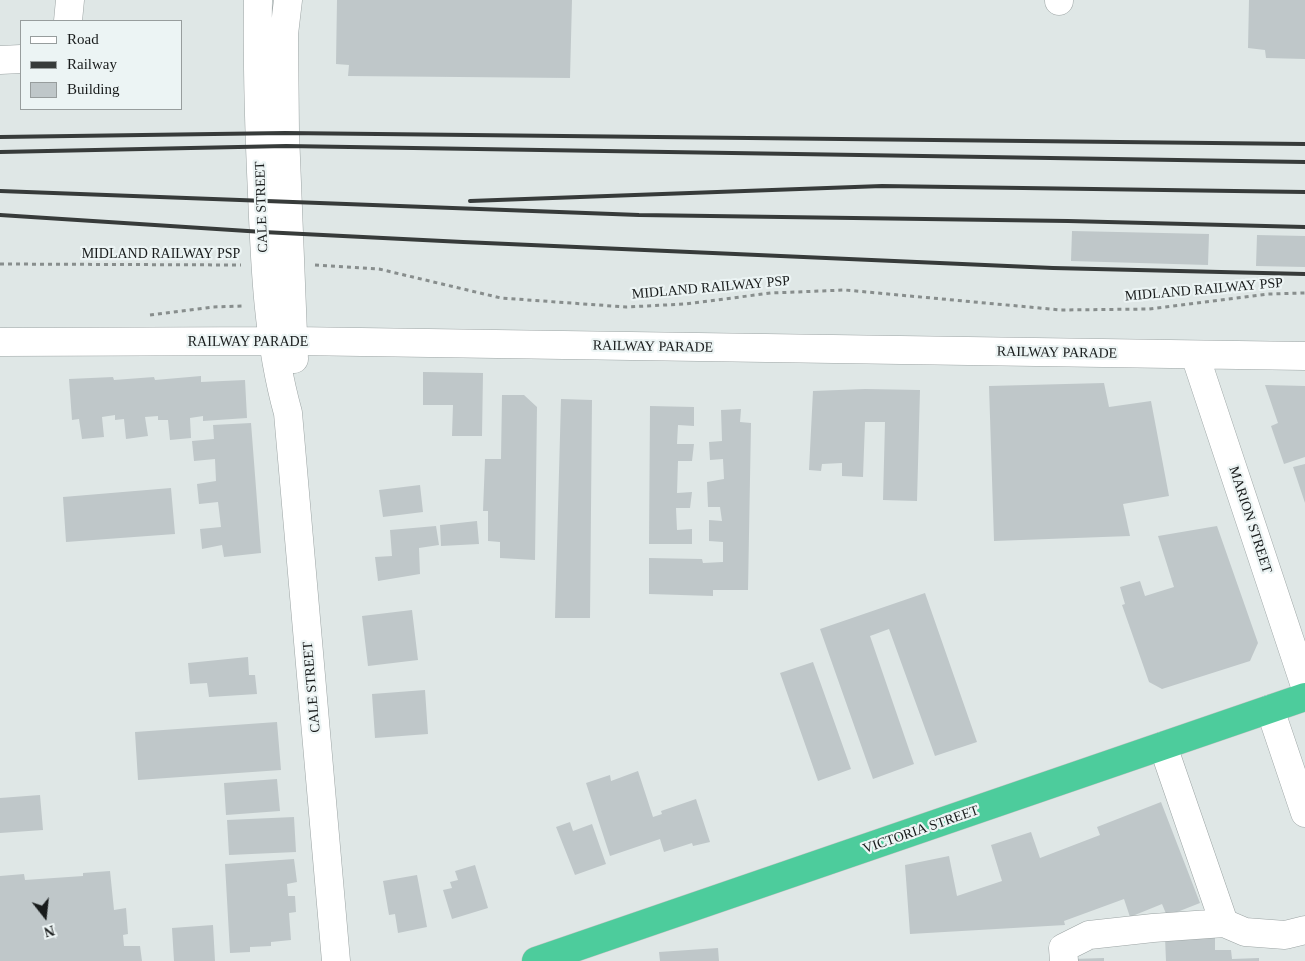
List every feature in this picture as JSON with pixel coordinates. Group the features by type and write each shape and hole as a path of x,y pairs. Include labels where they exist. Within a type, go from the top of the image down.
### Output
{"highway":[{"name":"VICTORIA STREET","path":"536,961 1305,697"}],"street":[{"path":"68,20 70,0"},
{"name":"CALE STREET","path":"258,0 260,146 278,264 283,342 277,374 288,413 336,961"},
{"name":"CALE STREET","path":"278,264 284,34 288,0"},
{"path":"0,60 20,59"},
{"name":"RAILWAY PARADE","path":"0,342 283,342 1305,356"},
{"name":"MARION STREET","path":"1195,355 1305,686"},
{"path":"1270,709 1305,813"},
{"path":"1163,746 1224,923"},
{"path":"1064,961 1063,948 1089,935 1224,923 1246,932 1285,935 1305,930"}],"path":[{"name":"MIDLAND RAILWAY PSP","path":"0,264 278,264 379,269 501,298 626,307 685,304 771,293 845,290 1061,310 1149,309 1268,294 1305,293"}],"building":[{"path":"337,0 572,0 570,78 348,76 349,65 336,64"},
{"path":"1249,0 1305,0 1305,59 1266,58 1265,50 1248,48"},
{"path":"1072,231 1209,234 1208,265 1071,261"},
{"path":"1257,235 1305,236 1305,267 1256,266"},
{"path":"423,372 483,373 482,436 452,436 453,405 423,405"},
{"path":"201,376 201,382 245,380 247,418 203,421 203,416 190,418 191,438 170,440 168,420 158,420 158,416 145,417 148,436 126,439 124,419 115,420 115,415 102,417 104,437 82,439 79,419 72,420 69,379 113,377 114,380 154,377 155,380"},
{"path":"1104,383 1109,407 1151,401 1169,496 1123,504 1130,536 994,541 989,386"},
{"path":"1265,385 1305,386 1305,457 1284,464 1271,426 1278,423"},
{"path":"865,389 920,390 917,501 883,500 885,422 865,422 863,477 842,476 842,463 822,464 821,471 809,470 813,391"},
{"path":"502,395 524,395 537,407 535,560 500,558 500,542 488,541 488,511 483,511 485,459 501,459"},
{"path":"561,399 592,400 590,618 555,618"},
{"path":"650,406 694,407 694,426 678,425 677,444 694,444 692,461 678,461 677,493 692,492 690,508 676,508 677,530 692,529 692,544 649,544"},
{"path":"741,409 740,422 751,423 748,590 713,590 713,596 649,594 649,558 702,559 703,563 723,562 723,542 709,541 709,520 722,521 720,507 708,507 707,482 724,479 723,459 710,460 709,442 722,441 721,410"},
{"path":"251,423 261,553 224,557 222,545 202,549 200,529 221,527 218,502 199,504 197,484 216,481 215,459 194,461 192,441 214,439 213,425"},
{"path":"1305,464 1305,503 1293,467"},
{"path":"420,485 423,512 383,517 379,490"},
{"path":"171,488 175,534 66,542 63,497"},
{"path":"477,521 479,544 441,546 440,525"},
{"path":"436,526 439,545 419,548 420,574 378,581 375,557 392,556 390,530"},
{"path":"1217,526 1258,643 1250,661 1162,689 1149,682 1122,605 1125,604 1120,587 1140,581 1145,596 1174,587 1158,536"},
{"path":"925,593 977,742 935,756 889,629 870,636 914,764 873,779 820,629"},
{"path":"412,610 418,660 368,666 362,616"},
{"path":"248,657 249,675 255,675 257,694 209,697 207,683 190,684 188,663"},
{"path":"813,662 851,769 818,781 780,673"},
{"path":"425,690 428,734 375,738 372,694"},
{"path":"277,722 281,770 138,780 135,732"},
{"path":"638,771 653,817 662,814 661,811 696,799 710,842 693,846 692,843 664,852 660,839 610,856 586,783 610,775 611,781"},
{"path":"277,779 280,811 226,815 224,783"},
{"path":"40,795 43,830 0,833 0,798"},
{"path":"1161,802 1200,903 1167,916 1162,904 1130,917 1124,899 1064,921 1065,925 910,934 905,865 949,856 957,896 1002,881 991,845 1031,832 1040,858 1100,835 1097,827"},
{"path":"294,817 296,852 229,855 227,820"},
{"path":"570,822 573,831 592,824 606,864 575,875 556,827"},
{"path":"294,859 297,882 287,884 288,896 295,896 296,912 289,913 291,940 271,942 271,946 250,947 250,952 230,953 225,864"},
{"path":"475,865 488,908 452,919 443,890 452,888 450,882 458,880 455,871"},
{"path":"110,871 114,910 126,908 128,934 123,935 124,946 140,946 142,961 0,961 0,876 24,874 25,880 83,876 83,873"},
{"path":"417,875 427,927 398,933 395,914 389,915 383,881"},
{"path":"213,925 215,961 174,961 172,928"},
{"path":"1215,935 1215,950 1231,950 1232,959 1259,958 1259,961 1166,961 1165,937"},
{"path":"718,948 719,961 660,961 659,952"},
{"path":"1104,958 1104,961 1072,961 1072,959"}],"railway":[{"path":"0,137 285,133 1305,144"},
{"path":"0,152 286,146 1305,162"},
{"path":"470,201 882,186 1305,192"},
{"path":"0,191 639,215 1068,221 1305,227"},
{"path":"0,215 263,232 463,242 1053,268 1305,274"}]}
